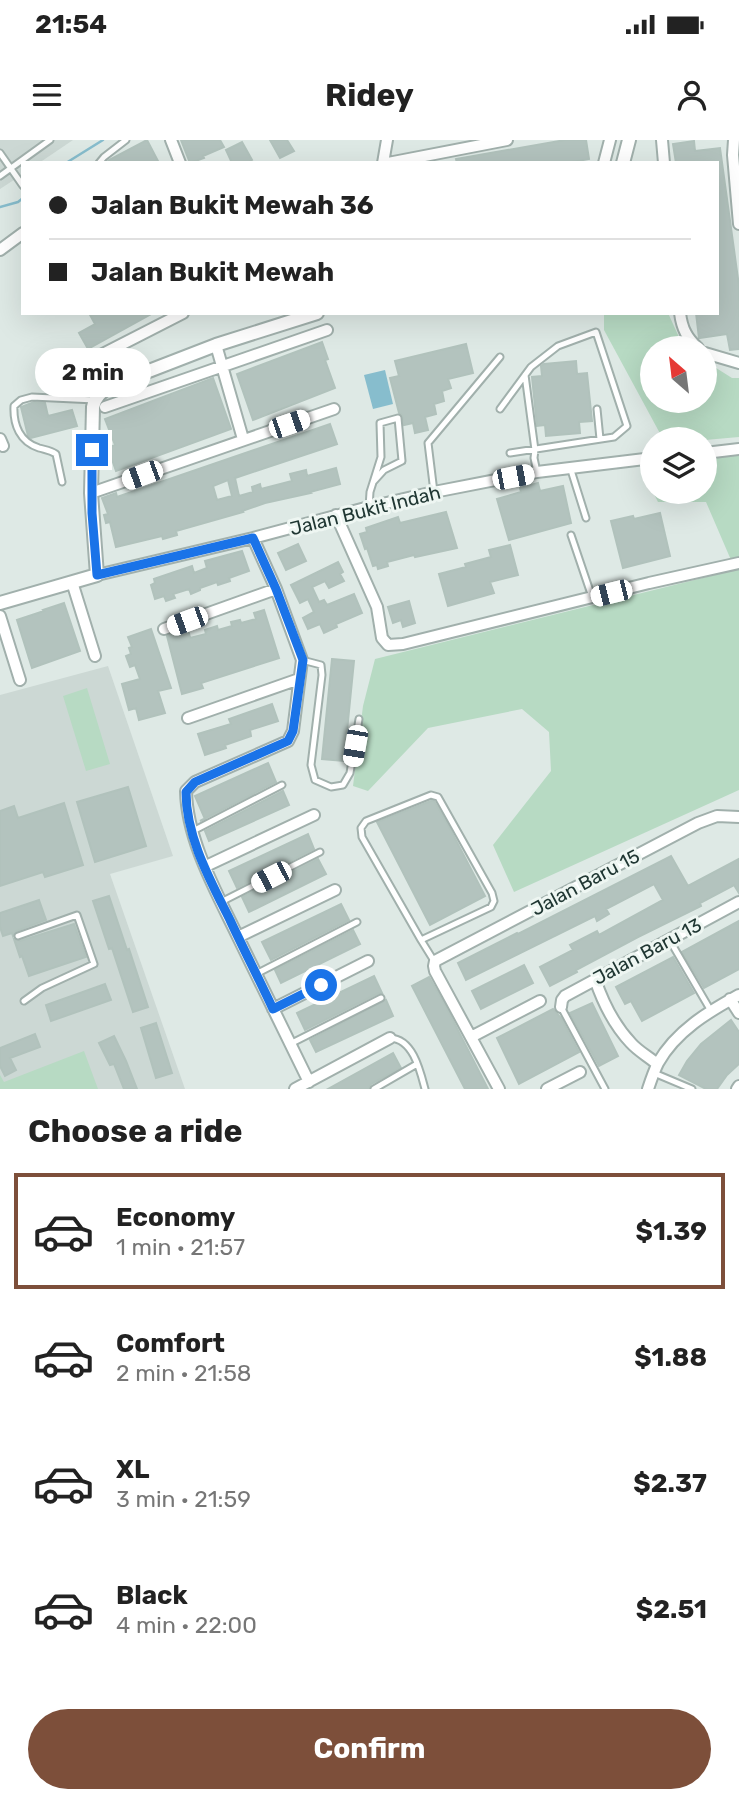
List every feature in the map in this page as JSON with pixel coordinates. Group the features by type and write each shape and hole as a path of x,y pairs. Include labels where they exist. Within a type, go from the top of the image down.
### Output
{"street":[{"path":"171,140 179,161"},
{"path":"385,161 387,140"},
{"path":"393,161 453,145 507,140"},
{"path":"605,161 610,140"},
{"path":"624,161 629,140"},
{"path":"662,140 664,161"},
{"path":"734,140 739,224"},
{"path":"0,250 21,234"},
{"path":"97,357 179,315"},
{"path":"100,404 102,391 110,386 216,345 311,315"},
{"path":"680,315 687,336"},
{"path":"97,575 91,493 93,407 327,330"},
{"path":"216,345 243,439"},
{"path":"718,357 739,363"},
{"path":"91,493 334,409"},
{"path":"717,452 739,449"},
{"name":"Jalan Bukit Indah","path":"0,603 97,575 434,492 537,472 640,459"},
{"path":"336,516 377,607 382,638 388,645 403,644 739,563"},
{"path":"253,538 303,660 293,731 288,741 195,782 186,792 191,832 221,902 309,1082"},
{"path":"72,582 95,656"},
{"path":"164,629 276,589"},
{"path":"0,617 20,680"},
{"path":"188,718 299,679"},
{"path":"206,866 313,815"},
{"name":"Jalan Baru 15","path":"435,961 698,823 717,816 739,817"},
{"path":"238,937 335,890"},
{"name":"Jalan Baru 13","path":"561,1007 565,996 739,902"},
{"path":"273,1009 368,961"},
{"path":"435,961 435,971 499,1089"},
{"path":"595,979 612,1019 656,1068"},
{"path":"648,1089 656,1068 672,1043 692,1024 735,997 739,1013"},
{"path":"471,1037 540,1001"},
{"path":"295,1089 390,1038"},
{"path":"547,1089 580,1072"}],"lane":[{"path":"24,161 50,140"},
{"path":"101,161 126,140"},
{"path":"0,153 21,183"},
{"path":"0,176 21,164"},
{"path":"500,409 531,367 558,346 596,332 626,426 614,437 510,453"},
{"path":"434,492 428,443 500,357"},
{"path":"525,374 537,472"},
{"path":"62,482 56,454 48,449 37,448 21,437 13,418 14,406 21,400 32,397 100,404"},
{"path":"597,410 600,439"},
{"path":"369,507 370,492 381,457 380,423 398,418 402,461 384,470 374,481"},
{"path":"570,467 586,518"},
{"path":"571,535 592,597"},
{"path":"303,660 321,665 311,765 316,780 331,787 343,785 350,773 359,719"},
{"path":"191,832 282,785"},
{"path":"421,940 491,907 494,901 438,797 431,795 366,821 361,828 362,837 421,940 435,961"},
{"path":"221,902 320,852"},
{"path":"18,936 77,915 94,964 42,988 24,1001"},
{"path":"256,974 356,922"},
{"path":"669,939 711,1011"},
{"path":"290,1044 381,998"},
{"path":"561,1007 605,1089"},
{"path":"390,1038 406,1043 417,1064 425,1089"},
{"path":"373,1089 417,1064"},
{"path":"656,1068 692,1089"}],"shaded area":[{"path":"0,140 73,140 42,161 21,161 21,175 0,189"},
{"path":"108,666 173,856 110,874 185,1089 0,1089 0,695"}],"green space":[{"path":"604,315 669,315 679,336 640,336 640,397 604,330"},
{"path":"718,369 732,378 739,378 739,437 717,439 717,427 657,427 649,413 718,413"},
{"path":"739,454 739,559 731,560 707,504 717,504 717,457"},
{"path":"739,569 739,790 514,892 493,845 551,771 549,732 522,709 428,728 368,791 353,786 363,706 375,659"},
{"path":"87,688 110,764 86,771 63,696"},
{"path":"84,1051 98,1089 0,1089 0,1075 4,1082"}],"water":[{"path":"385,370 393,404 373,409 364,375"}],"building":[{"path":"147,140 158,161 108,161"},
{"path":"181,140 220,140 224,147 203,156 204,158 189,161"},
{"path":"270,140 287,140 294,151 280,158"},
{"path":"565,140 586,140 589,159 456,161"},
{"path":"694,141 695,151 720,148 739,286 739,349 730,350 727,334 699,336 696,315 719,315 719,161 676,161 673,144"},
{"path":"242,142 252,160 231,161 226,150"},
{"path":"90,315 149,315 88,349 79,333 95,324"},
{"path":"322,342 335,388 253,420 237,374"},
{"path":"466,344 473,373 448,379 451,388 442,391 444,401 434,404 436,414 425,417 428,430 415,433 413,423 404,425 399,413 390,378 399,376 395,361"},
{"path":"576,361 577,374 587,373 592,421 579,422 580,433 546,436 545,425 537,426 532,377 542,376 541,366 544,364"},
{"path":"213,378 231,429 116,471 108,448 115,445 105,419"},
{"path":"34,402 45,403 48,416 72,410 77,426 31,438 28,436 21,407"},
{"path":"330,424 337,444 235,478 239,496 253,492 252,487 260,484 261,489 292,481 290,474 306,470 307,476 336,468 340,484 265,503 176,531 177,535 163,539 162,536 116,547 110,522 106,523 104,515 108,514 102,498 116,493 117,497","holes":["228,480 232,496 217,500 213,486"]},
{"path":"538,483 540,491 563,486 571,523 509,540 497,499 521,492 520,488"},
{"path":"446,512 457,548 387,562 388,566 378,569 377,565 373,566 360,534 367,532 366,528 398,517 400,523"},
{"path":"660,513 670,556 623,568 611,521"},
{"path":"298,544 306,561 286,570 278,553"},
{"path":"510,545 518,575 490,582 494,593 448,606 439,574 491,557 489,550"},
{"path":"242,551 249,571 229,578 230,581 218,585 217,582 191,594 189,589 173,594 175,598 166,601 164,596 155,599 151,585 155,583 154,579 192,566 194,573 207,568 205,561"},
{"path":"338,562 344,581 329,588 325,581 312,587 319,602 324,600 327,605 354,594 362,613 336,624 337,627 324,633 320,624 308,629 303,618 314,612 308,599 300,603 291,585"},
{"path":"409,601 415,623 403,627 401,620 393,623 388,607"},
{"path":"64,603 80,651 32,668 17,620"},
{"path":"264,610 279,658 201,683 203,688 182,694 167,636 188,629 190,638 206,634 205,630 217,626 218,630 232,626 231,622 240,620 241,623 256,619 254,613"},
{"path":"151,629 171,688 158,691 165,713 139,720 136,708 129,710 122,684 140,679 135,665 130,667 126,656 131,654 129,648 132,647 128,637"},
{"path":"332,659 354,661 344,761 322,759"},
{"path":"272,704 278,721 250,730 251,736 205,755 198,734 231,724 229,719"},
{"path":"268,763 276,782 205,819 195,796"},
{"path":"128,787 146,846 95,862 77,802"},
{"path":"283,791 289,805 209,841 205,831"},
{"path":"434,801 448,825 485,896 430,925 377,822"},
{"path":"64,803 83,865 45,877 43,872 0,886 0,811 14,806 18,818"},
{"path":"308,834 314,849 237,888 229,871"},
{"path":"671,856 688,886 739,859 739,893 734,885 700,903 701,906 638,937 550,986 540,967 573,950 570,945 597,931 599,935 663,900 654,884 606,909 609,914 597,921 595,916 466,980 458,963"},
{"path":"318,859 326,874 249,912 242,897"},
{"path":"109,896 148,1007 133,1012 93,901"},
{"path":"39,900 46,920 16,931 13,936 12,933 3,936 0,913"},
{"path":"341,904 349,920 271,960 262,942"},
{"path":"739,921 739,969 704,988 682,952"},
{"path":"74,924 86,957 29,976 14,939 20,941"},
{"path":"353,930 360,944 281,983 275,970"},
{"path":"673,957 694,993 642,1021 631,1001 625,1004 616,987"},
{"path":"524,965 533,983 481,1009 472,991"},
{"path":"374,976 382,993 305,1030 297,1013"},
{"path":"429,977 488,1089 465,1089 412,986"},
{"path":"105,984 111,1000 51,1021 46,1005"},
{"path":"386,1000 393,1016 316,1052 310,1040"},
{"path":"592,1003 618,1056 599,1066 570,1013"},
{"path":"553,1009 561,1018 579,1052 519,1084 497,1038"},
{"path":"731,1020 739,1032 739,1064 717,1089 706,1089 679,1075 701,1044"},
{"path":"156,1023 172,1073 156,1078 141,1028"},
{"path":"35,1034 40,1047 10,1058 16,1070 5,1076 0,1066 0,1048"},
{"path":"114,1036 137,1089 124,1089 114,1064 110,1065 99,1043"},
{"path":"393,1053 401,1068 371,1084 369,1089 328,1089"}],"waterway":[{"path":"69,161 103,140"},
{"path":"0,207 21,200"}],"route":[{"path":"92,450 91,493 97,575 253,538 276,589 303,660 293,731 288,741 195,782 186,792 186,800 191,832 212,884 273,1009 321,985"}]}
